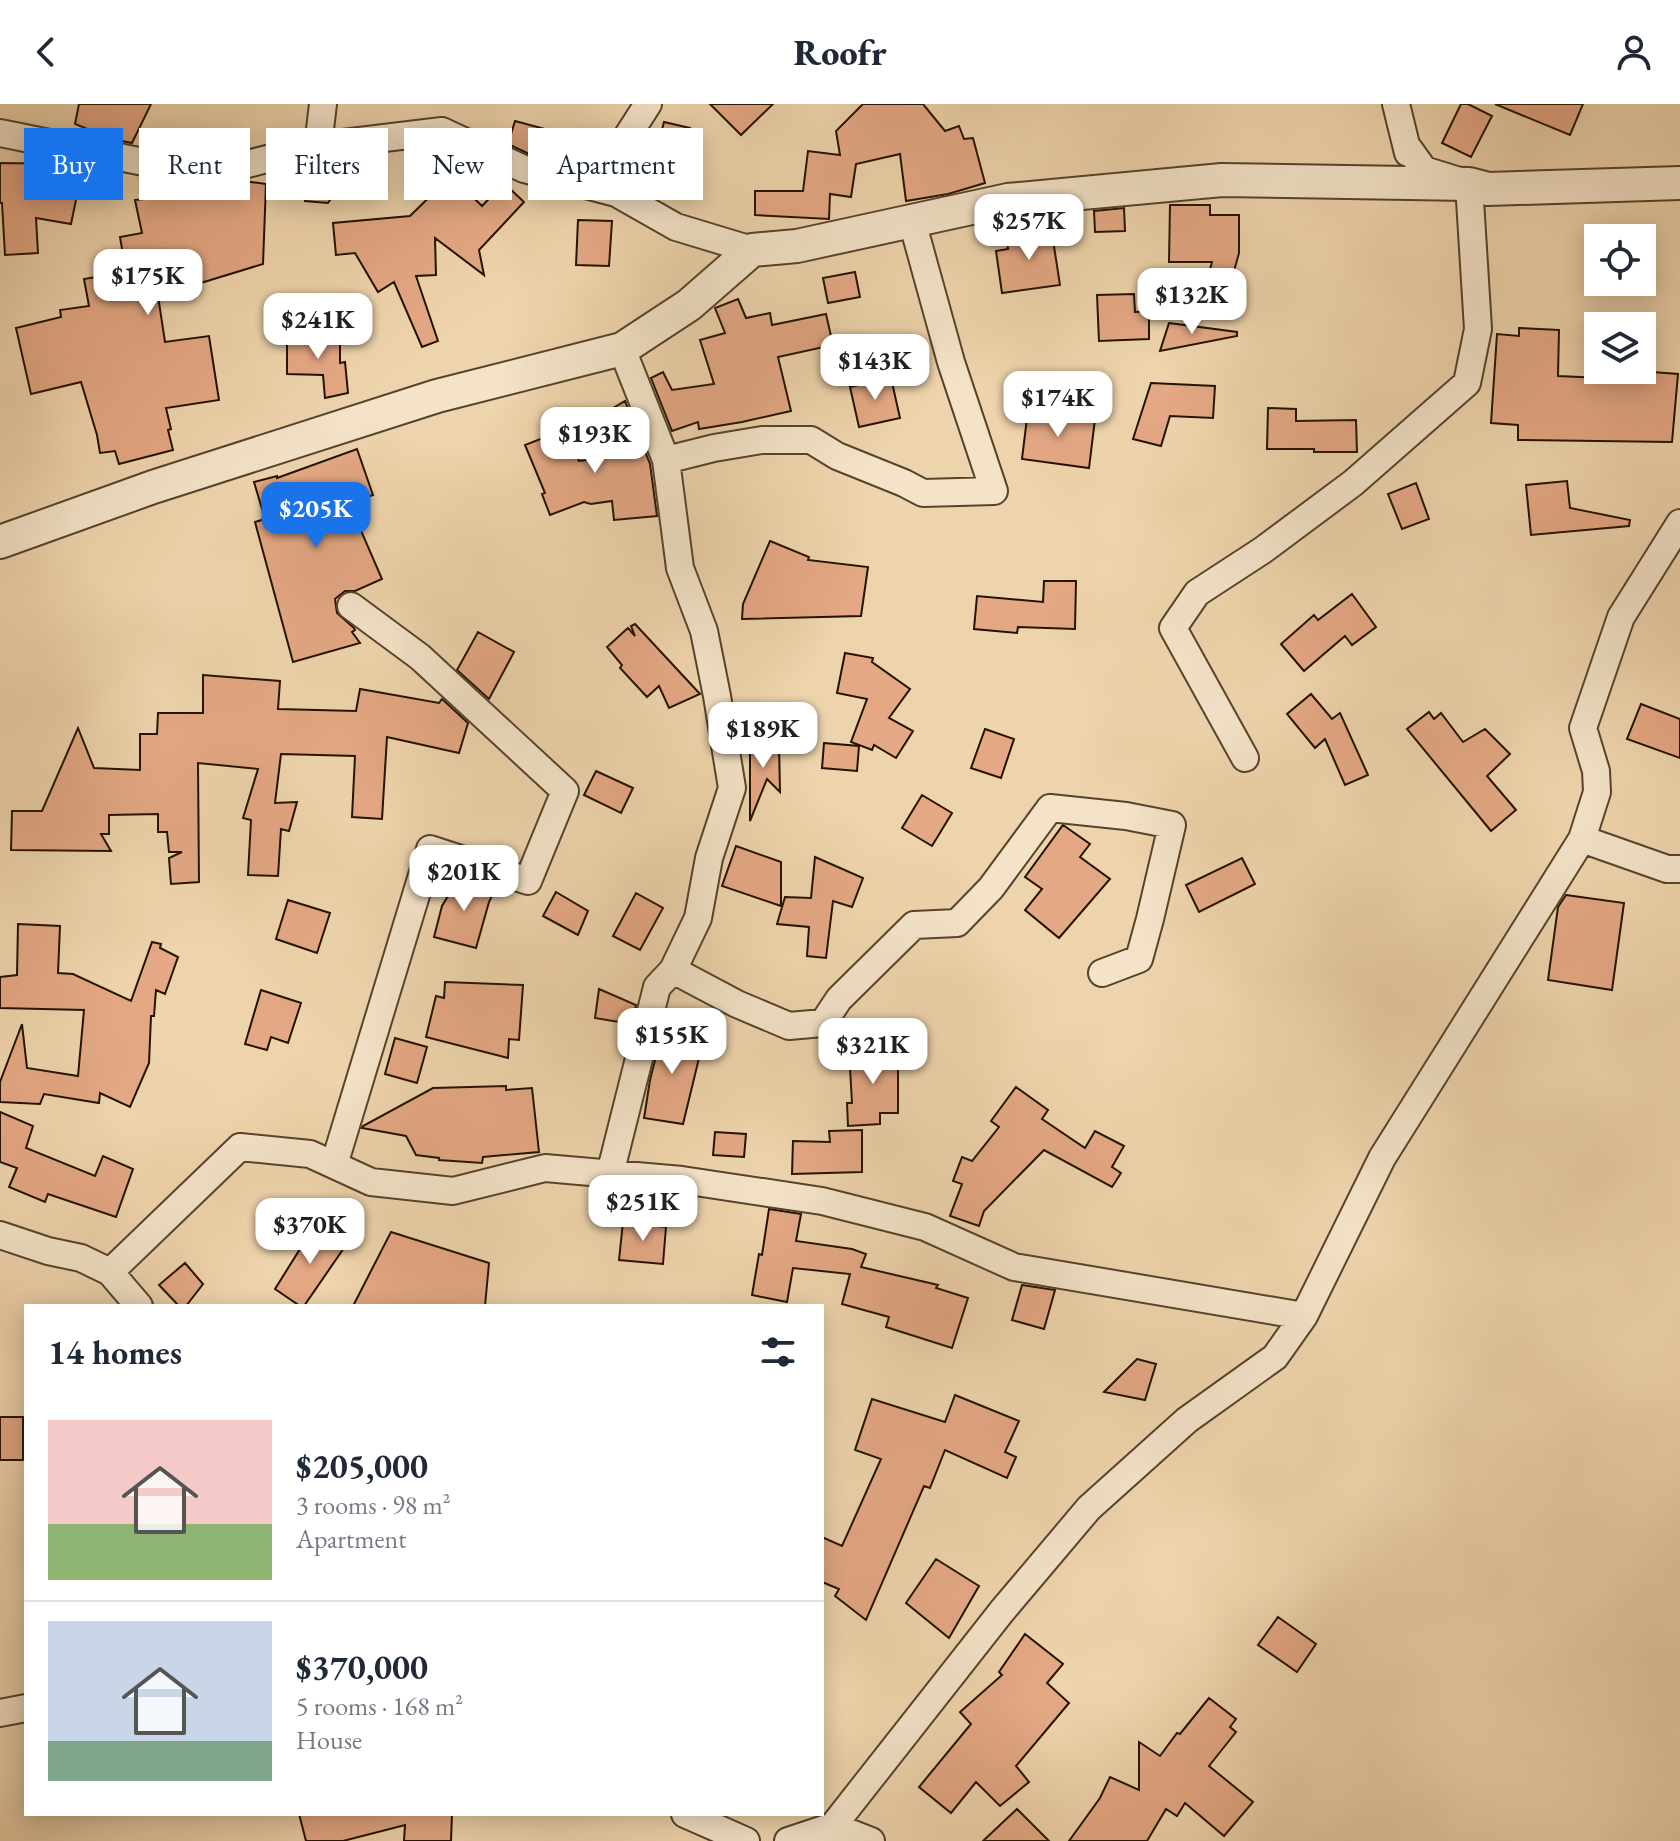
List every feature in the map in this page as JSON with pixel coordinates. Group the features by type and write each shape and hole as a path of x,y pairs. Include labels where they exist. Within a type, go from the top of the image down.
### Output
{"street":[{"path":"320,128 323,104"},
{"path":"633,128 648,104"},
{"path":"1396,104 1408,153 1409,149 1424,170 1469,184 1488,189 1680,183"},
{"path":"388,138 442,131 528,170"},
{"path":"0,133 188,171 220,171 266,159"},
{"path":"628,200 676,227 752,250 797,246 1008,200 1222,180 1469,184"},
{"path":"1245,758 1173,628 1197,593 1263,550 1353,483 1467,383 1478,329 1469,184"},
{"path":"666,460 762,440 811,440 837,456 923,493 994,491 951,362 912,221"},
{"path":"0,542 153,487 437,396 622,349 689,305 752,250"},
{"path":"610,1174 657,987 673,970 698,918 709,858 732,788 704,631 680,568 666,460 622,349"},
{"path":"823,1833 1089,1508 1187,1420 1275,1357 1304,1316 1382,1158 1582,839 1597,792 1596,771 1583,728 1621,617 1680,523"},
{"path":"334,1165 430,849 528,881 565,791 420,657 351,606"},
{"path":"673,970 737,1004 789,1026 823,1023 839,999 914,925 957,923 991,888 1050,808 1126,816 1172,825 1139,959 1102,973"},
{"path":"1582,839 1667,869 1680,869"},
{"path":"110,1272 240,1147 310,1154 371,1182 453,1191 545,1168 682,1180 822,1201 925,1227 1014,1267 1304,1316"},
{"path":"0,1235 81,1258 110,1272 137,1304"},
{"path":"0,1713 24,1708"},
{"path":"690,1816 746,1841"},
{"path":"788,1841 823,1833 871,1841"}],"building":[{"path":"79,104 151,104 132,143 123,141 123,128 85,128 75,124"},
{"path":"710,104 773,104 741,135"},
{"path":"863,104 923,104 945,131 959,126 964,139 973,138 985,183 948,194 906,201 900,154 856,164 851,197 830,194 829,219 755,215 755,191 803,191 808,151 840,155 836,131"},
{"path":"1461,104 1468,104 1492,116 1471,157 1442,143"},
{"path":"1495,104 1583,104 1570,135"},
{"path":"515,121 541,128 528,128 528,154 512,146"},
{"path":"664,122 690,128 662,128"},
{"path":"0,163 24,163 24,200 76,200 71,224 36,218 38,253 5,255"},
{"path":"250,182 266,184 263,264 158,296 165,342 209,336 219,400 166,408 173,450 119,464 115,451 100,453 81,382 31,394 16,328 61,317 60,310 89,306 84,279 126,272 120,237 142,233 135,200 250,200"},
{"path":"512,191 524,202 479,250 484,275 435,238 436,275 416,276 438,341 422,347 394,282 378,292 355,253 336,255 333,223 410,216 426,200 476,200 482,206 488,200 512,200"},
{"path":"305,200 330,200 328,203"},
{"path":"1170,205 1210,205 1210,215 1239,215 1239,253 1225,304 1202,298 1212,262 1169,262"},
{"path":"1124,208 1125,231 1095,232 1094,211"},
{"path":"578,220 612,221 609,266 576,265"},
{"path":"1051,227 1060,285 1002,293 996,251 1008,249 1007,242 1025,239 1024,231"},
{"path":"855,272 860,297 828,303 823,278"},
{"path":"1134,294 1135,312 1149,311 1149,339 1099,341 1097,295"},
{"path":"738,299 746,318 770,313 772,325 826,314 833,345 778,357 791,411 699,429 698,422 672,431 651,378 663,372 672,390 714,384 700,340 725,333 715,308"},
{"path":"1169,323 1237,332 1237,336 1160,351"},
{"path":"1519,328 1559,330 1558,376 1584,377 1584,384 1656,384 1656,372 1678,374 1672,442 1518,440 1518,425 1491,423 1497,334 1519,336"},
{"path":"287,335 340,337 340,363 345,362 348,393 325,398 323,375 287,374"},
{"path":"891,378 900,418 859,427 850,387"},
{"path":"1151,383 1215,386 1213,418 1170,416 1161,446 1133,439"},
{"path":"625,401 650,464 657,516 614,520 612,501 584,502 550,515 542,494 545,493 525,445 566,429 579,461 638,454 613,408"},
{"path":"1268,408 1296,409 1296,421 1356,420 1357,452 1267,449"},
{"path":"1028,410 1095,419 1089,468 1022,459"},
{"path":"357,449 373,495 349,503 382,579 355,591 345,591 335,599 337,613 354,628 352,632 360,643 293,662 255,522 265,519 254,482 277,478"},
{"path":"1567,481 1570,508 1630,520 1629,526 1531,535 1526,485"},
{"path":"1416,483 1429,519 1402,529 1388,494"},
{"path":"770,541 809,557 808,560 868,567 861,616 742,619 743,604"},
{"path":"1044,581 1076,581 1075,629 1018,627 1017,633 974,629 977,596 1043,602"},
{"path":"1352,594 1376,627 1352,645 1345,636 1304,671 1281,644 1314,615 1318,620"},
{"path":"635,624 700,694 669,708 659,686 647,697 620,668 622,665 607,647 628,628 635,636 631,626"},
{"path":"478,632 514,652 489,699 457,670"},
{"path":"845,653 873,658 872,662 910,689 889,718 913,731 896,758 874,745 872,750 851,742 867,699 837,693"},
{"path":"203,675 280,681 278,709 356,711 360,689 439,703 442,699 468,723 459,753 387,737 382,819 352,817 355,756 281,754 275,803 297,802 289,831 281,829 278,876 248,875 251,820 243,818 258,769 198,763 199,882 171,884 169,858 182,852 169,852 167,832 158,832 158,814 109,815 109,834 101,834 111,851 11,850 12,811 42,811 78,728 94,768 140,770 140,734 157,734 158,713 203,713"},
{"path":"1311,694 1332,719 1340,713 1368,775 1345,785 1325,739 1315,748 1287,714"},
{"path":"1641,704 1680,719 1680,758 1627,739"},
{"path":"1429,712 1434,719 1441,713 1463,742 1485,729 1510,754 1487,776 1516,810 1491,831 1407,729"},
{"path":"985,729 1014,739 1001,778 971,768"},
{"path":"824,743 859,746 857,771 822,768"},
{"path":"750,744 779,744 780,792 767,779 750,821"},
{"path":"596,771 633,788 621,813 584,795"},
{"path":"922,795 952,813 932,846 902,828"},
{"path":"1063,825 1090,844 1080,857 1110,879 1059,938 1025,910 1042,889 1025,877"},
{"path":"736,846 781,862 781,906 722,886"},
{"path":"815,857 863,878 852,907 833,901 826,958 807,956 809,927 777,924 785,897 811,898"},
{"path":"1242,858 1255,884 1199,912 1186,885"},
{"path":"460,876 495,890 476,948 434,937 442,906"},
{"path":"556,892 588,911 578,935 543,916"},
{"path":"636,893 663,908 640,950 613,936"},
{"path":"1566,895 1624,903 1612,990 1548,980 1558,907"},
{"path":"288,900 330,913 317,953 276,939"},
{"path":"18,924 60,926 58,973 73,974 131,1001 152,942 161,944 160,948 178,957 165,994 156,990 154,1016 151,1016 149,1063 130,1107 100,1093 99,1103 44,1094 40,1104 0,1102 0,1082 22,1024 27,1068 78,1076 84,1010 0,1008 0,977 17,975"},
{"path":"445,982 523,985 519,1040 509,1039 508,1058 426,1037 436,996 444,998"},
{"path":"599,989 636,1005 631,1024 595,1018"},
{"path":"261,990 301,1003 288,1043 271,1037 267,1050 245,1044"},
{"path":"666,1017 678,1022 676,1028 691,1031 687,1051 700,1054 683,1124 644,1118"},
{"path":"395,1038 427,1047 417,1083 385,1074"},
{"path":"849,1050 898,1050 898,1113 880,1113 880,1124 848,1126 847,1103 852,1103"},
{"path":"506,1086 506,1090 532,1088 539,1152 483,1157 482,1163 439,1160 416,1155 406,1136 362,1128 433,1088"},
{"path":"1016,1087 1048,1110 1042,1119 1085,1148 1095,1131 1124,1146 1112,1167 1121,1173 1112,1187 1044,1150 984,1211 979,1226 950,1216 962,1184 953,1181 962,1157 972,1161 999,1127 991,1121"},
{"path":"0,1112 33,1126 26,1148 95,1176 103,1156 133,1169 116,1217 48,1194 45,1202 9,1187 17,1168 0,1162"},
{"path":"862,1130 862,1172 792,1174 793,1141 830,1142 829,1131"},
{"path":"715,1132 746,1134 744,1157 713,1155"},
{"path":"769,1209 801,1214 796,1241 852,1249 866,1254 861,1267 938,1285 936,1288 968,1298 952,1348 886,1327 889,1317 842,1304 850,1274 793,1268 787,1302 752,1295"},
{"path":"623,1222 666,1227 663,1264 619,1260"},
{"path":"315,1225 346,1245 305,1304 297,1304 275,1289"},
{"path":"391,1232 489,1263 485,1304 354,1304"},
{"path":"185,1263 203,1284 188,1304 177,1304 159,1285"},
{"path":"1022,1285 1055,1290 1044,1329 1012,1320"},
{"path":"1137,1359 1156,1364 1145,1400 1104,1392"},
{"path":"955,1395 1019,1421 1005,1452 1016,1457 1007,1478 945,1450 930,1488 924,1486 866,1620 835,1596 839,1589 824,1583 824,1538 842,1546 881,1459 855,1450 872,1399 945,1422"},
{"path":"0,1417 23,1417 23,1460 0,1460"},
{"path":"936,1559 979,1586 949,1638 906,1603"},
{"path":"1278,1617 1316,1644 1297,1672 1258,1645"},
{"path":"1025,1634 1063,1664 1047,1683 1069,1703 1016,1766 1029,1782 1000,1806 976,1782 951,1813 919,1787 971,1724 960,1712 1002,1675 999,1672"},
{"path":"1209,1698 1236,1719 1230,1727 1236,1732 1209,1766 1253,1802 1224,1836 1185,1803 1177,1816 1166,1809 1147,1841 1069,1841 1100,1798 1110,1777 1139,1790 1139,1742 1160,1756"},
{"path":"1017,1809 1049,1841 983,1841"},
{"path":"300,1816 452,1816 451,1841 404,1841 405,1825 343,1841 306,1841"}]}
